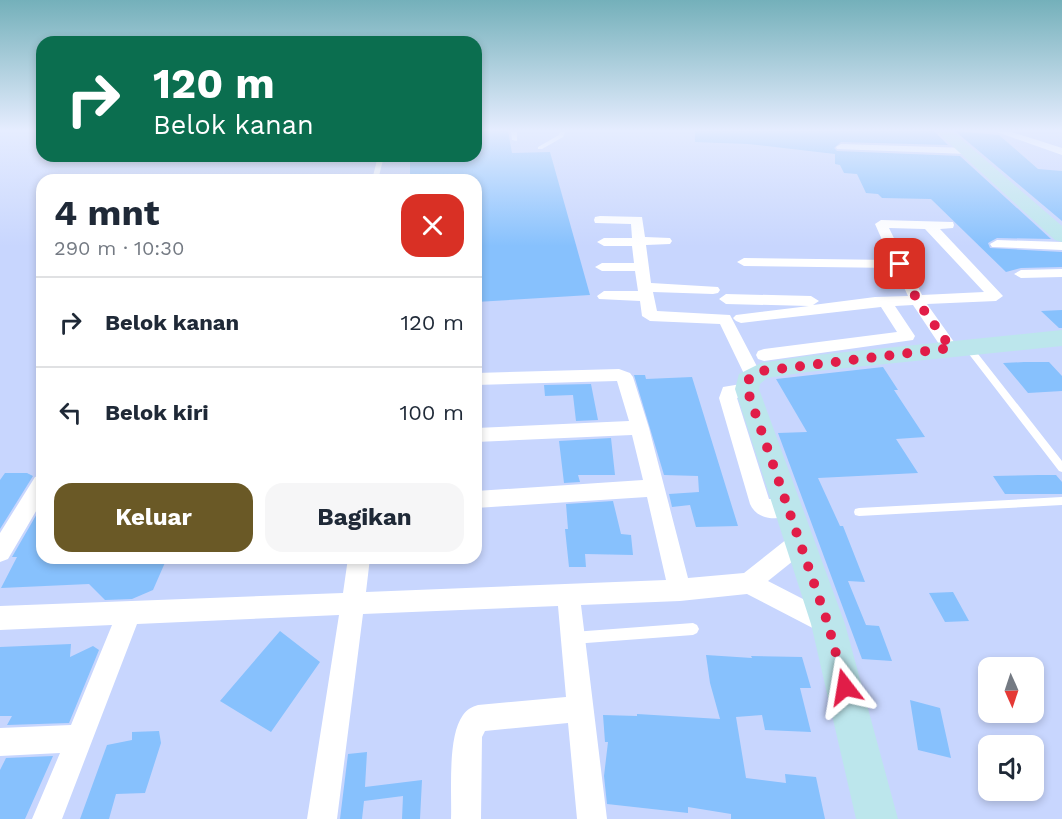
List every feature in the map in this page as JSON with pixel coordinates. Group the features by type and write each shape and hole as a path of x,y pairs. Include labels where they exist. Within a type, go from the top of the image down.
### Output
{"street":[{"path":"988,169 1061,237"},
{"path":"600,220 637,220 641,267 650,316 725,319 755,373 789,508 828,624 882,815"},
{"path":"948,225 880,224 918,302 959,348"},
{"path":"604,296 646,292 918,302 996,296 928,224"},
{"path":"997,244 1061,237"},
{"path":"604,242 665,241"},
{"path":"744,262 900,264"},
{"path":"602,267 641,267"},
{"path":"1021,274 1062,273"},
{"path":"755,373 907,336 885,302"},
{"path":"741,318 885,302"},
{"path":"755,373 807,364 1062,338"},
{"path":"482,379 619,375 626,381 680,590"},
{"path":"482,435 640,428"},
{"path":"482,500 654,488"},
{"path":"0,552 32,516"},
{"path":"0,618 680,590 749,583 800,542"},
{"path":"322,819 358,564"},
{"path":"749,583 828,624"},
{"path":"568,594 592,819"},
{"path":"47,819 129,613"},
{"path":"466,819 468,737 471,726 478,718 581,710"},
{"path":"0,742 79,738"}],"lane":[{"path":"959,348 1062,468"},
{"path":"859,512 1062,501"},
{"path":"573,638 693,629"}],"building":[{"path":"410,169 555,169 590,295 482,302 482,174 410,174"},
{"path":"842,169 974,169 1051,239 997,238 988,243 990,248 1062,252 1062,267 1021,268 1006,272 931,199 882,198 878,194 866,193 857,174 844,173"},
{"path":"1000,169 1062,171 1062,221"},
{"path":"1062,310 1062,328 1059,328 1041,311"},
{"path":"1049,362 1062,376 1062,391 1028,393 1003,363"},
{"path":"883,367 898,390 894,390 925,437 896,439 918,473 818,478 840,526 843,526 865,582 848,581 866,625 879,626 892,661 862,659 778,433 807,432 776,379"},
{"path":"634,375 645,375 646,379 692,377 738,526 696,527 690,505 672,507 669,494 699,492 698,476 664,475"},
{"path":"591,384 598,420 576,421 573,395 545,396 544,385"},
{"path":"611,438 615,475 578,475 580,482 564,483 559,441"},
{"path":"5,473 27,473 33,476 0,529 0,480"},
{"path":"1056,475 1062,482 1062,494 1005,494 993,476"},
{"path":"613,501 621,534 631,535 633,555 585,554 586,567 569,567 565,529 568,529 566,504"},
{"path":"36,515 36,564 164,564 153,590 132,599 105,600 89,584 1,588 17,557 12,557"},
{"path":"953,592 969,621 945,622 929,593"},
{"path":"280,631 320,662 271,732 220,701"},
{"path":"71,644 70,657 93,646 99,650 69,723 7,725 12,716 0,716 0,647"},
{"path":"706,655 752,658 751,656 802,657 811,688 800,688 811,732 765,730 762,715 736,717 746,778 786,783 785,774 816,777 825,819 731,819 731,814 688,807 688,813 607,804 604,776 608,742 605,742 603,715 637,716 637,714 720,719 710,683"},
{"path":"910,700 940,708 951,758 918,750"},
{"path":"159,731 161,743 145,793 116,794 109,819 80,819 107,745 132,740 132,732"},
{"path":"367,752 365,787 422,780 420,819 402,819 403,796 364,801 362,819 340,819 348,754"},
{"path":"53,756 25,819 0,819 0,770 6,758"}],"route":[{"path":"845,687 828,624 747,389 748,380 761,371 951,348 940,336 918,302 900,264"}]}
